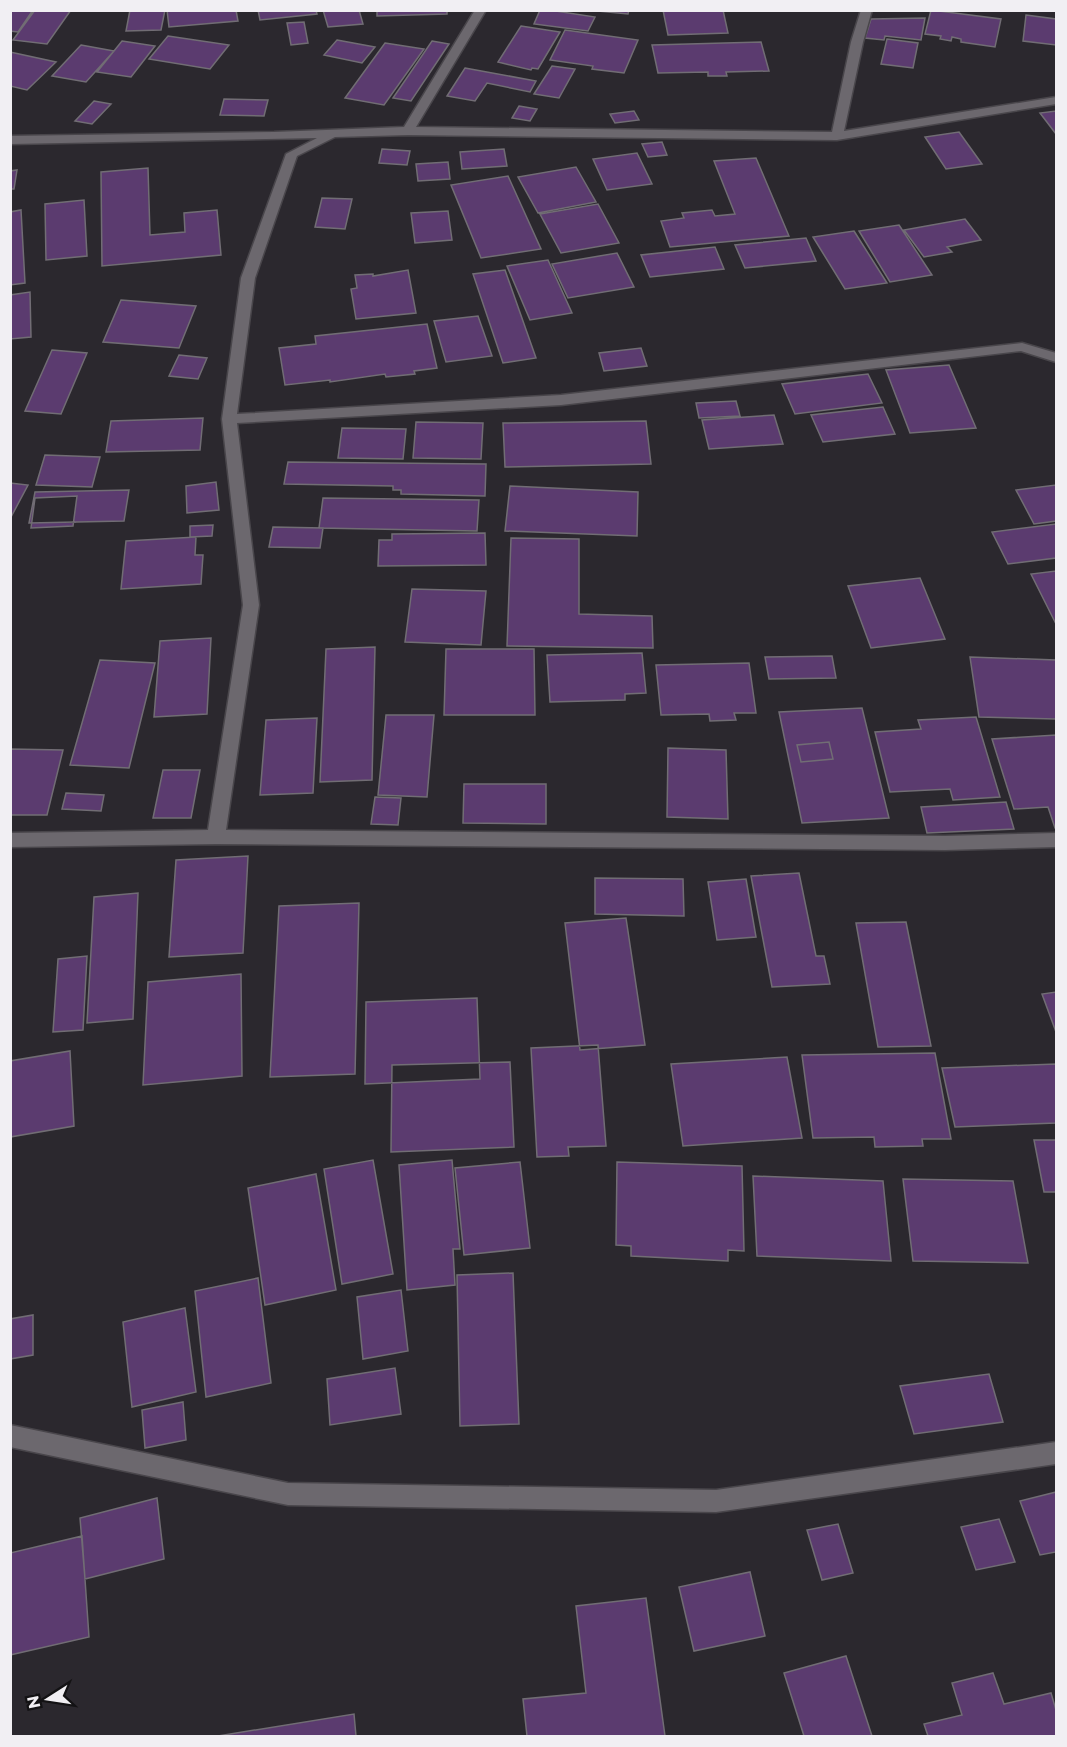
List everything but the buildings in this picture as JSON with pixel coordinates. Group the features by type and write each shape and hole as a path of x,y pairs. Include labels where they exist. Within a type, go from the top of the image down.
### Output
{"street":[{"path":"408,131 481,10"},
{"path":"837,136 857,42 867,10"},
{"path":"10,140 274,136 408,131 837,136 1056,101"},
{"path":"216,837 251,605 229,418 248,278 292,154 339,133"},
{"path":"274,136 292,154"},
{"path":"229,418 561,400 1022,347 1056,358"},
{"path":"10,840 216,837 945,843 1056,840"},
{"path":"10,1436 288,1494 704,1501 1056,1453"}]}
